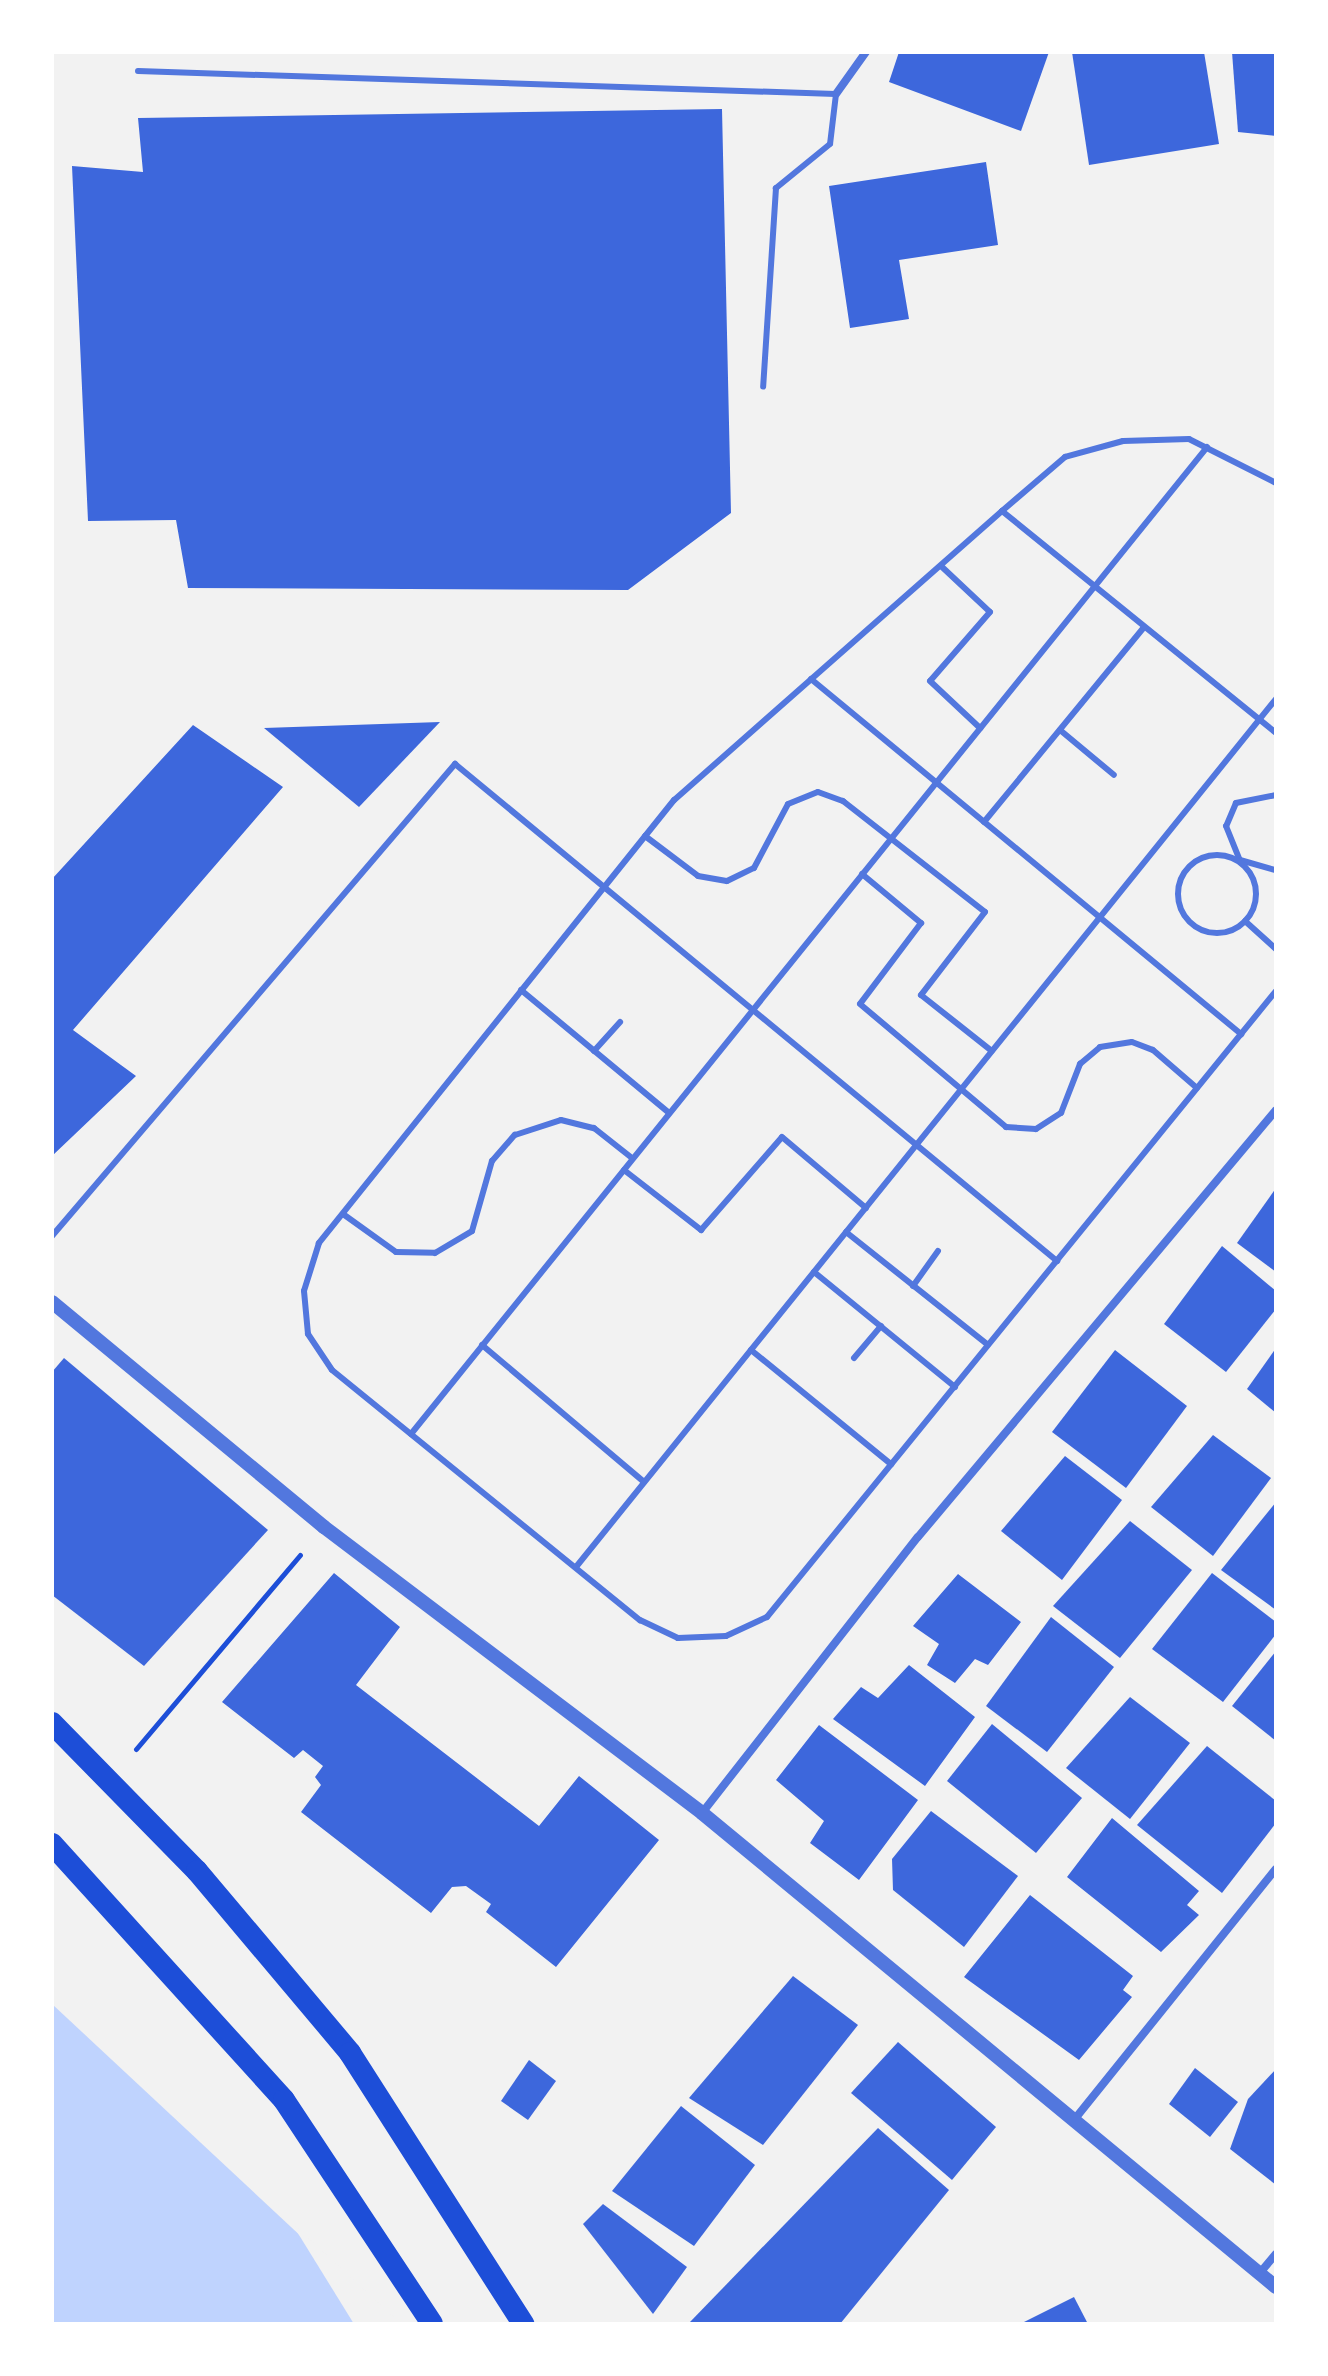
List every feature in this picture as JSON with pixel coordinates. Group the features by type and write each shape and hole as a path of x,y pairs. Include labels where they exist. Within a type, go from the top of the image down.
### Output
{"highway":[{"path":"52,1723 112,1777 197,1871 350,2053 523,2324"},
{"path":"52,1844 135,1927 284,2100 432,2324"}],"street":[{"path":"836,94 866,52"},
{"path":"702,1813 918,1537 1276,1110"},
{"path":"52,1302 324,1527 702,1813 1276,2287"},
{"path":"1074,2120 1276,1869"},
{"path":"1259,2274 1276,2254"}],"lane":[{"path":"138,71 836,94 830,144 776,188 763,387"},
{"path":"1276,483 1189,439 1123,441 1065,457 1002,511 674,800 319,1243 304,1291 308,1334 332,1370 640,1620 678,1638 726,1636 767,1617 1276,991"},
{"path":"411,1434 1207,447"},
{"path":"1002,511 1276,733"},
{"path":"941,566 990,612 930,681 980,728"},
{"path":"984,822 1144,627"},
{"path":"811,679 1241,1034"},
{"path":"576,1567 1276,699"},
{"path":"1060,730 1114,775"},
{"path":"52,1236 455,764 1057,1261"},
{"path":"645,836 698,876 727,881 754,868 788,804 818,792 894,834 985,912 921,995 992,1051"},
{"path":"1276,795 1236,803 1226,826 1240,860 1256,900 1245,921 1225,932 1201,932 1176,893 1198,859 1221,853 1240,860 1276,870"},
{"path":"862,874 921,923 860,1004 1006,1127 1036,1129 1061,1113 1080,1064 1100,1047 1132,1042 1197,1088"},
{"path":"1245,921 1276,949"},
{"path":"521,990 669,1113"},
{"path":"594,1051 620,1022"},
{"path":"343,1214 396,1252 435,1253 472,1231 492,1161 515,1135 561,1120 594,1128 632,1158"},
{"path":"624,1170 701,1230 782,1137 866,1208"},
{"path":"846,1232 988,1345"},
{"path":"913,1286 938,1251"},
{"path":"814,1272 955,1387"},
{"path":"854,1358 881,1326"},
{"path":"482,1345 644,1482"},
{"path":"751,1350 891,1464"}],"path":[{"path":"112,1777 324,1527"}],"water":[{"path":"52,2004 395,2324 52,2324"}],"pier":[{"path":"291,2222 398,2321 399,2324 354,2324"}],"building":[{"path":"899,52 1049,52 1021,131 889,82"},
{"path":"1072,52 1204,52 1219,144 1089,165"},
{"path":"1232,52 1276,52 1276,136 1238,132"},
{"path":"722,109 731,513 628,590 188,588 176,520 88,521 72,166 143,172 138,118"},
{"path":"986,162 998,245 899,260 909,319 850,328 829,186"},
{"path":"440,722 359,807 264,728"},
{"path":"193,725 283,787 73,1030 136,1076 52,1156 52,879"},
{"path":"1276,1188 1276,1272 1237,1243"},
{"path":"1222,1246 1276,1291 1276,1309 1226,1372 1164,1324"},
{"path":"1276,1348 1276,1413 1247,1389"},
{"path":"1115,1350 1187,1406 1126,1488 1052,1432"},
{"path":"64,1358 268,1530 144,1666 52,1595 52,1372"},
{"path":"1213,1435 1271,1478 1213,1556 1151,1507"},
{"path":"1065,1456 1122,1500 1062,1580 1001,1531"},
{"path":"1276,1502 1276,1610 1221,1570"},
{"path":"1130,1521 1192,1570 1120,1658 1053,1606"},
{"path":"334,1573 400,1627 356,1685 539,1826 579,1776 659,1840 556,1967 486,1912 491,1904 466,1886 452,1887 431,1913 301,1812 321,1785 315,1777 323,1766 303,1750 294,1758 222,1702"},
{"path":"1212,1573 1276,1622 1276,1634 1223,1702 1152,1649"},
{"path":"958,1574 1021,1622 988,1665 975,1659 955,1683 927,1665 939,1644 913,1626"},
{"path":"1051,1617 1114,1667 1047,1752 986,1706"},
{"path":"1276,1651 1276,1741 1232,1706"},
{"path":"909,1665 975,1717 925,1786 833,1719 861,1687 878,1698"},
{"path":"1130,1697 1190,1743 1130,1819 1066,1768"},
{"path":"992,1724 1082,1798 1036,1853 947,1781"},
{"path":"819,1725 918,1800 859,1880 810,1843 824,1821 776,1780"},
{"path":"1207,1746 1276,1801 1276,1823 1222,1893 1137,1825"},
{"path":"931,1811 1018,1876 964,1947 893,1890 892,1859"},
{"path":"1112,1818 1199,1891 1187,1905 1199,1915 1161,1952 1067,1877"},
{"path":"1030,1895 1133,1976 1123,1990 1132,1997 1079,2060 964,1977"},
{"path":"793,1976 858,2025 763,2145 689,2098"},
{"path":"898,2042 996,2127 952,2180 851,2093"},
{"path":"529,2060 556,2081 528,2120 501,2101"},
{"path":"1195,2068 1238,2102 1210,2137 1169,2104"},
{"path":"1276,2069 1276,2185 1230,2149 1248,2099"},
{"path":"681,2106 755,2165 694,2246 612,2191"},
{"path":"878,2128 949,2190 840,2324 689,2323"},
{"path":"603,2204 687,2267 653,2314 583,2224"},
{"path":"1074,2297 1088,2324 1020,2324"}]}
